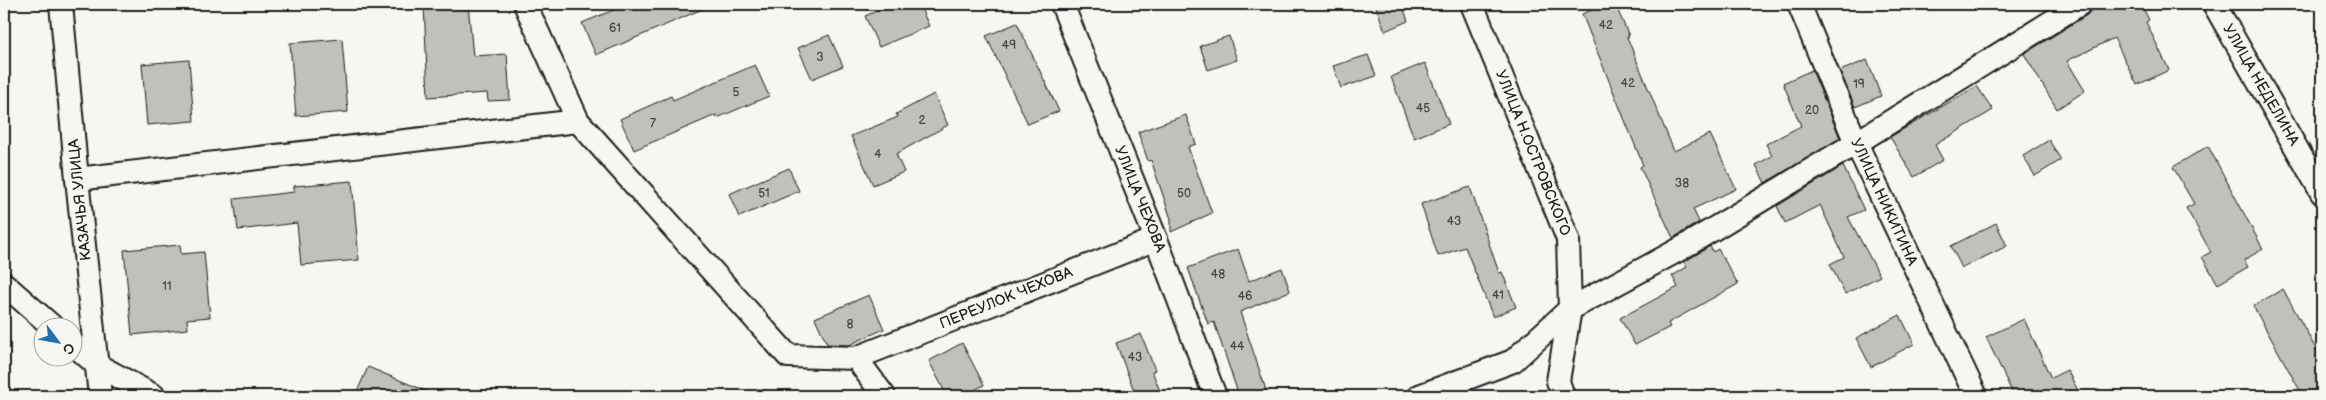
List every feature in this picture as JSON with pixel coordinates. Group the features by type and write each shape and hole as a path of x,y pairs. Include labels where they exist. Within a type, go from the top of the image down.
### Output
{"street":[{"name":"КАЗАЧЬЯ УЛИЦА","path":"61,4 100,396"},
{"path":"525,4 578,120 788,356 856,358 884,396"},
{"name":"УЛИЦА ЧЕХОВА","path":"1062,4 1156,239 1215,396"},
{"name":"УЛИЦА Н.ОСТРОВСКОГО","path":"1472,4 1568,239 1570,309 1558,381 1563,396"},
{"name":"УЛИЦА НИКИТИНА","path":"1799,4 1856,143 1976,396"},
{"path":"1419,396 1513,361 1570,309 1682,248 2080,4"},
{"name":"УЛИЦА НЕДЕЛИНА","path":"2214,4 2322,193"},
{"path":"77,179 578,120"},
{"name":"ПЕРЕУЛОК ЧЕХОВА","path":"856,358 1156,239"},
{"path":"4,284 43,318"},
{"path":"82,352 97,365 154,396"}],"building":[{"path":"424,4 468,4 473,56 507,54 510,100 488,101 487,93 428,97"},
{"path":"628,4 714,4 596,55 582,23"},
{"path":"893,4 919,4 929,26 879,47 865,16"},
{"path":"1375,4 1402,4 1408,21 1385,31"},
{"path":"1606,4 1615,4 1674,151 1710,134 1736,189 1693,209 1699,222 1673,238 1640,167 1643,165 1582,14"},
{"path":"2097,4 2141,4 2149,20 2146,22 2169,70 2137,85 2114,38 2067,61 2085,91 2057,109 2024,54 2087,15 2093,6"},
{"path":"1017,23 1059,111 1028,124 986,36"},
{"path":"829,35 843,66 812,79 798,48"},
{"path":"1229,36 1237,60 1208,70 1200,46"},
{"path":"342,39 348,112 296,116 290,43"},
{"path":"1368,55 1376,76 1341,88 1333,66"},
{"path":"189,60 194,121 147,125 142,64"},
{"path":"1867,60 1881,96 1855,107 1840,71"},
{"path":"1425,63 1449,124 1414,138 1391,77"},
{"path":"755,65 769,96 717,118 716,115 634,150 620,119 671,96 673,100"},
{"path":"1812,70 1840,138 1765,183 1756,165 1772,156 1766,144 1801,126 1783,83"},
{"path":"1977,86 1993,110 1935,145 1943,160 1914,177 1890,137"},
{"path":"934,94 948,125 896,154 904,172 873,185 851,136 898,117 896,114"},
{"path":"1186,115 1196,144 1188,147 1212,213 1171,232 1171,219 1151,160 1148,161 1138,132"},
{"path":"2049,140 2061,160 2035,176 2023,156"},
{"path":"2208,146 2263,249 2244,260 2248,267 2218,284 2202,257 2211,252 2186,208 2194,204 2173,167"},
{"path":"1843,166 1864,210 1848,217 1880,276 1845,294 1830,264 1844,257 1820,205 1785,223 1777,206"},
{"path":"789,168 799,191 739,217 729,194"},
{"path":"352,181 359,260 301,265 297,223 238,230 234,199 294,192 294,186"},
{"path":"1470,187 1499,273 1502,272 1516,307 1493,317 1465,247 1438,256 1421,204"},
{"path":"1996,223 2007,246 1962,268 1951,246"},
{"path":"180,245 181,254 204,252 210,317 187,319 188,329 132,335 124,250"},
{"path":"1710,246 1713,252 1718,249 1738,284 1668,323 1670,327 1635,345 1620,318 1678,287 1672,276 1687,267 1684,262"},
{"path":"1238,249 1249,281 1282,268 1290,291 1240,312 1268,396 1239,396 1214,322 1208,324 1188,268"},
{"path":"2283,289 2322,360 2322,396 2303,396 2253,306"},
{"path":"869,295 884,329 849,345 827,344 815,318"},
{"path":"1900,315 1914,344 1871,367 1856,338"},
{"path":"2024,319 2051,378 2067,370 2081,396 2014,396 1986,337"},
{"path":"1141,334 1155,370 1152,371 1162,396 1136,396 1116,343"},
{"path":"962,343 984,385 963,396 947,396 929,361"},
{"path":"368,367 438,396 355,396"}]}
